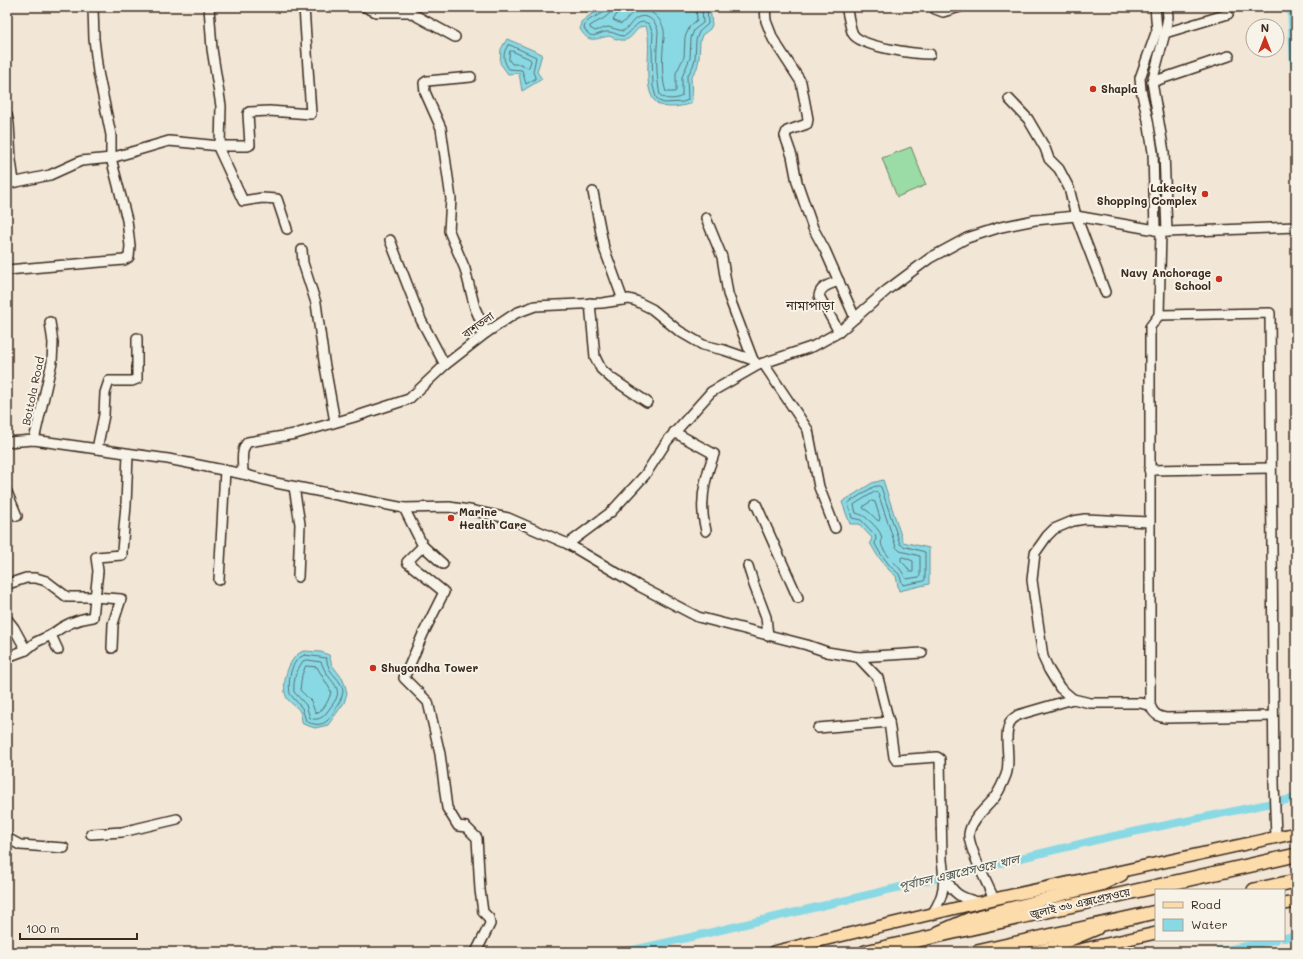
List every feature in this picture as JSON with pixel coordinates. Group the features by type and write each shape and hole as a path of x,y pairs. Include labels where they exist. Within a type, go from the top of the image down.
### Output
{"highway":[{"name":"জুলাই ৩৬ এক্সপ্রেসওয়ে","path":"865,952 1296,855"},
{"path":"1259,889 1296,881"},
{"path":"977,952 1155,912"}],"main road":[{"path":"773,952 994,899 1296,833"},
{"path":"925,938 970,918 1101,885 1116,878 1131,868"},
{"path":"1285,904 1296,902"},
{"path":"1034,952 1056,946 1116,920"},
{"path":"1070,952 1155,933"}],"street":[{"path":"7,270 124,260 129,257 130,246 127,220 112,158 110,134 98,72 94,39 93,7"},
{"path":"209,7 212,49 220,106 218,145 244,201 262,198 277,199 287,229"},
{"path":"7,115 9,124 11,183 50,175 81,161 112,158 169,141 218,145 250,145 249,112 269,111 311,114 304,7"},
{"path":"365,7 376,12 409,12 455,37"},
{"path":"765,7 766,21 773,39 801,82 808,118 807,124 787,131 785,136 792,156 797,182 813,228 855,318"},
{"path":"846,7 853,34 860,40 883,48 917,54 930,54"},
{"path":"934,7 935,9 943,12 960,7"},
{"path":"1155,7 1157,30 1140,78 1143,104 1148,120 1153,152 1155,195 1161,231"},
{"path":"1167,7 1168,17 1165,33 1152,82 1164,152 1159,315 1150,327 1150,705 1152,712 1158,717 1166,718 1273,716"},
{"path":"1165,33 1228,14"},
{"path":"1152,82 1229,56"},
{"path":"1146,59 1158,62"},
{"path":"471,77 432,80 427,81 424,84 425,92 441,128 451,198 449,231 465,269 475,308 486,333"},
{"path":"1009,99 1028,119 1045,148 1049,159 1059,169 1069,188 1076,216 1105,292"},
{"path":"1148,120 1158,117"},
{"path":"1153,152 1164,152"},
{"path":"593,192 598,226 604,248 623,300"},
{"path":"568,544 610,512 645,475 674,432 711,392 758,362 814,346 839,332 887,290 930,258 967,238 1001,227 1035,220 1076,216 1161,231 1296,227"},
{"path":"706,218 722,257 728,294 758,362 808,430 820,487 835,528"},
{"path":"390,240 420,320 445,365"},
{"path":"302,250 303,263 316,303 324,361 335,422"},
{"path":"839,281 822,288 819,292 819,296 839,332"},
{"name":"বাশতলা","path":"244,474 243,450 244,445 248,442 295,434 409,399 445,365 486,333 516,312 535,306 629,299 652,309 679,331 703,345 724,350 758,362"},
{"path":"590,303 595,357 601,369 611,378 647,402"},
{"path":"1159,315 1270,313 1273,716 1276,837"},
{"name":"Bottola Road","path":"34,440 52,362 53,343 50,322"},
{"path":"97,449 104,415 105,392 109,381 137,379 137,338"},
{"path":"674,432 714,454 708,472 704,494 703,512 706,532"},
{"path":"7,442 34,440 97,449 225,470 294,487 404,508 449,507 508,518 568,544 637,585 698,616 827,652 858,657 922,653"},
{"path":"7,657 26,650 36,642 51,635 60,628 83,619 93,617 98,571 96,557 122,555 128,454"},
{"path":"1149,470 1271,468"},
{"path":"219,580 225,470"},
{"path":"294,487 300,524 298,577"},
{"path":"7,492 17,516"},
{"path":"756,504 798,598"},
{"path":"404,508 423,546 443,564"},
{"path":"1149,522 1085,519 1074,521 1054,529 1047,536 1035,554 1032,580 1043,657 1060,688 1073,699 1090,703 1140,703 1150,705"},
{"path":"423,546 407,562 444,592 423,634 404,678 428,702 440,754 447,808 458,826 466,827 477,838 480,890 483,912 490,918 490,924 476,952"},
{"path":"748,566 766,617 768,636"},
{"path":"7,584 26,578 36,578 46,581 67,597 121,599 113,624 112,648"},
{"path":"7,619 14,628 26,650"},
{"path":"51,635 58,650"},
{"path":"858,657 878,678 889,722 894,757 896,760 937,757 940,759 944,889 940,901 932,914"},
{"path":"994,899 970,843 969,834 972,824 995,797 1007,774 1008,729 1011,721 1018,715 1073,699"},
{"path":"818,728 889,722"},
{"path":"91,834 122,832 178,819"},
{"path":"7,838 20,845 64,848"},
{"path":"944,875 950,888 959,896 979,903"}],"green space":[{"path":"911,147 926,185 897,197 882,158"}],"water":[{"path":"606,7 710,7 712,25 710,29 702,35 700,41 697,68 691,77 691,103 670,107 659,104 652,97 649,87 648,36 646,27 641,27 631,37 625,40 618,40 609,36 589,39 583,34 580,29 581,22 590,15"},
{"path":"507,39 542,54 537,72 542,79 522,91 519,73 508,74 500,63 501,49"},
{"path":"883,480 903,542 929,548 929,584 899,591 896,576 877,555 870,543 872,538 859,524 850,524 842,502 872,483"},
{"path":"304,651 321,652 329,655 332,665 342,678 345,685 347,693 344,703 328,725 315,728 303,724 301,713 286,696 285,684 290,664 294,658"}],"waterway":[{"path":"1291,7 1294,65 1296,65"},
{"name":"পূর্বাচল এক্সপ্রেসওয়ে খাল","path":"624,952 1109,837 1296,798"},
{"name":"পূর্বাচল এক্সপ্রেসওয়ে খাল","path":"1285,938 1296,936"},
{"name":"পূর্বাচল এক্সপ্রেসওয়ে খাল","path":"1217,952 1270,941"}],"place":[{"name":"Shapla","path":"1093,89"},
{"name":"Lakecity Shopping Complex","path":"1205,194"},
{"name":"Navy Anchorage School","path":"1219,279"},
{"name":"Marine Health Care","path":"451,518"},
{"name":"Shugondha Tower","path":"373,668"}],"district":[{"name":"নামাপাড়া","path":"810,305"}]}
